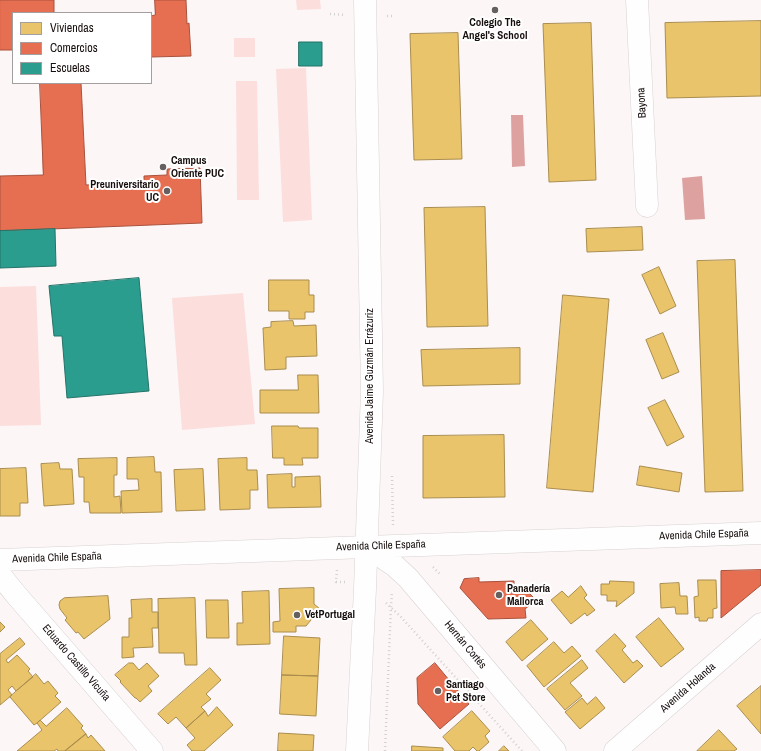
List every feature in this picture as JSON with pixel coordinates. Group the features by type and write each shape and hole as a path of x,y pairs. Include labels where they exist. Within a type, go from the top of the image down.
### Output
{"street":[{"path":"365,0 373,0"},
{"name":"Avenida Jaime Guzmán Errázuriz","path":"357,751 367,547 372,391 365,0"},
{"name":"Bayona","path":"637,0 647,206"},
{"name":"Avenida Chile España","path":"0,560 761,533"},
{"name":"Hernán Cortés","path":"367,547 395,566 408,578 555,751"},
{"name":"Eduardo Castillo Vicuña","path":"0,575 152,751"},
{"name":"Avenida Holanda","path":"615,751 761,624"}],"path":[{"path":"330,14 349,15"},
{"path":"336,582 337,570"},
{"path":"381,599 391,606 522,751"},
{"path":"385,751 391,606"}],"shaded area":[{"path":"296,0 320,0 321,9 297,10"},
{"path":"234,38 255,38 255,57 234,57"},
{"path":"306,68 312,220 283,222 276,69"},
{"path":"236,81 257,81 259,200 237,200"},
{"path":"511,115 523,115 525,166 512,167"},
{"path":"702,176 705,219 685,220 682,178"},
{"path":"36,286 41,425 0,426 0,287"},
{"path":"243,293 255,424 182,430 172,298"}],"building: Viviendas":[{"path":"761,21 761,96 667,98 665,23"},
{"path":"591,23 596,180 549,182 543,24"},
{"path":"458,33 462,159 414,160 410,34"},
{"path":"485,207 488,326 427,327 424,208"},
{"path":"642,227 643,250 587,252 586,229"},
{"path":"735,260 743,491 705,492 697,261"},
{"path":"659,267 676,306 660,314 642,275"},
{"path":"269,280 309,280 309,295 314,295 314,312 305,312 305,319 289,319 289,311 269,311"},
{"path":"563,295 609,299 593,492 547,488"},
{"path":"293,321 294,326 316,325 317,356 286,357 286,369 265,370 263,328 271,327 271,322"},
{"path":"663,333 679,372 662,379 646,340"},
{"path":"520,348 520,384 423,386 421,350"},
{"path":"298,375 318,375 319,413 260,413 260,390 298,390"},
{"path":"665,400 684,437 667,446 648,408"},
{"path":"272,426 318,428 318,458 302,458 303,465 284,465 284,458 273,458"},
{"path":"504,435 505,497 423,498 423,436"},
{"path":"154,457 155,472 161,472 162,512 122,513 121,491 139,490 138,479 127,479 127,458"},
{"path":"117,458 117,475 114,475 114,497 120,496 121,513 90,513 89,502 84,502 84,477 79,477 78,459"},
{"path":"247,458 247,470 257,470 258,490 250,490 250,509 220,510 218,459"},
{"path":"59,463 60,469 72,469 74,504 44,506 41,464"},
{"path":"640,466 682,473 679,492 637,485"},
{"path":"26,468 28,503 20,503 20,516 0,516 0,469"},
{"path":"203,469 205,510 176,511 174,470"},
{"path":"292,474 292,487 295,487 295,477 320,476 321,507 268,508 267,475"},
{"path":"698,580 716,580 717,608 713,609 713,618 708,618 707,621 699,621 699,617 695,618 694,597 698,596"},
{"path":"610,581 634,582 634,593 616,607 617,601 607,601 607,595 601,595 601,584 609,584"},
{"path":"679,583 680,596 687,596 688,614 676,614 675,607 661,608 660,584"},
{"path":"581,586 587,595 584,598 595,610 587,616 585,613 571,624 551,600 562,591 568,597"},
{"name":"VetPortugal","path":"314,588 314,604 320,609 306,626 296,626 296,632 273,632 273,622 280,621 279,589"},
{"path":"269,591 270,644 237,645 237,623 243,623 242,592"},
{"path":"108,596 110,619 84,639 78,632 76,633 65,620 67,618 60,609 59,605 60,601 64,598"},
{"path":"195,598 197,665 185,665 184,653 159,653 158,599"},
{"path":"152,599 152,612 158,612 158,628 152,628 153,647 133,648 134,657 122,658 122,637 129,637 129,618 132,618 131,600"},
{"path":"206,600 228,600 229,638 207,638"},
{"path":"659,618 684,649 661,667 636,637"},
{"path":"531,620 548,639 522,661 506,642"},
{"path":"0,622 5,627 0,632"},
{"path":"615,634 626,646 622,650 633,663 637,660 643,666 624,683 596,651"},
{"path":"284,636 320,638 318,676 282,675"},
{"path":"20,638 25,644 6,660 8,663 17,655 30,669 28,671 33,677 16,691 12,686 8,690 12,695 0,705 0,654"},
{"path":"554,642 564,653 572,646 581,656 544,687 527,666"},
{"path":"582,660 588,668 570,683 582,696 565,710 547,689"},
{"path":"129,663 133,663 139,670 147,663 159,676 148,686 152,691 140,702 115,675"},
{"path":"210,668 221,680 206,694 211,699 201,707 205,711 186,728 176,717 168,724 158,714"},
{"path":"36,674 44,684 48,681 58,693 55,696 61,702 34,725 10,697"},
{"path":"282,675 318,676 316,716 280,714"},
{"path":"761,686 761,734 737,706"},
{"path":"596,697 605,708 580,729 565,712 582,698 587,704"},
{"path":"217,707 233,725 204,751 192,751 187,745 195,738 186,728 205,711 208,716"},
{"path":"67,708 83,726 81,728 86,734 65,751 58,751 57,749 54,751 17,751 42,730 37,723 40,720 46,726"},
{"path":"472,711 490,731 485,736 489,742 479,751 473,747 469,751 455,751 443,737"},
{"path":"719,730 737,749 734,751 697,751"},
{"path":"279,733 314,735 313,751 278,751"},
{"path":"86,734 88,738 91,735 105,751 65,751"},
{"path":"412,746 443,748 443,751 412,751"},
{"path":"504,746 509,751 499,751"}],"building: Comercios":[{"path":"0,0 54,0 54,12 12,12 12,50 0,50"},
{"path":"155,0 186,0 191,56 152,57 152,16 155,15"},
{"path":"40,84 81,84 86,185 144,182 144,176 167,175 167,169 200,168 202,223 0,231 0,176 43,175"},
{"path":"761,570 761,585 721,618 721,571"},
{"name":"Panadería Mallorca","path":"479,578 479,582 514,581 514,590 526,590 536,600 525,609 526,618 488,619 460,588 464,579"},
{"name":"Santiago Pet Store","path":"435,663 469,704 440,729 418,704 417,678"}],"building: Escuelas":[{"path":"299,42 322,42 322,66 299,66"},
{"path":"55,229 56,266 0,268 0,231"},
{"path":"139,278 149,391 67,398 62,336 54,336 49,286"}],"place":[{"name":"Colegio The Angel's School","path":"495,10"},
{"name":"Campus Oriente PUC","path":"163,167"},
{"name":"Preuniversitario UC","path":"167,191"},
{"name":"Panadería Mallorca","path":"499,595"},
{"name":"VetPortugal","path":"297,615"},
{"name":"Santiago Pet Store","path":"438,691"}]}
